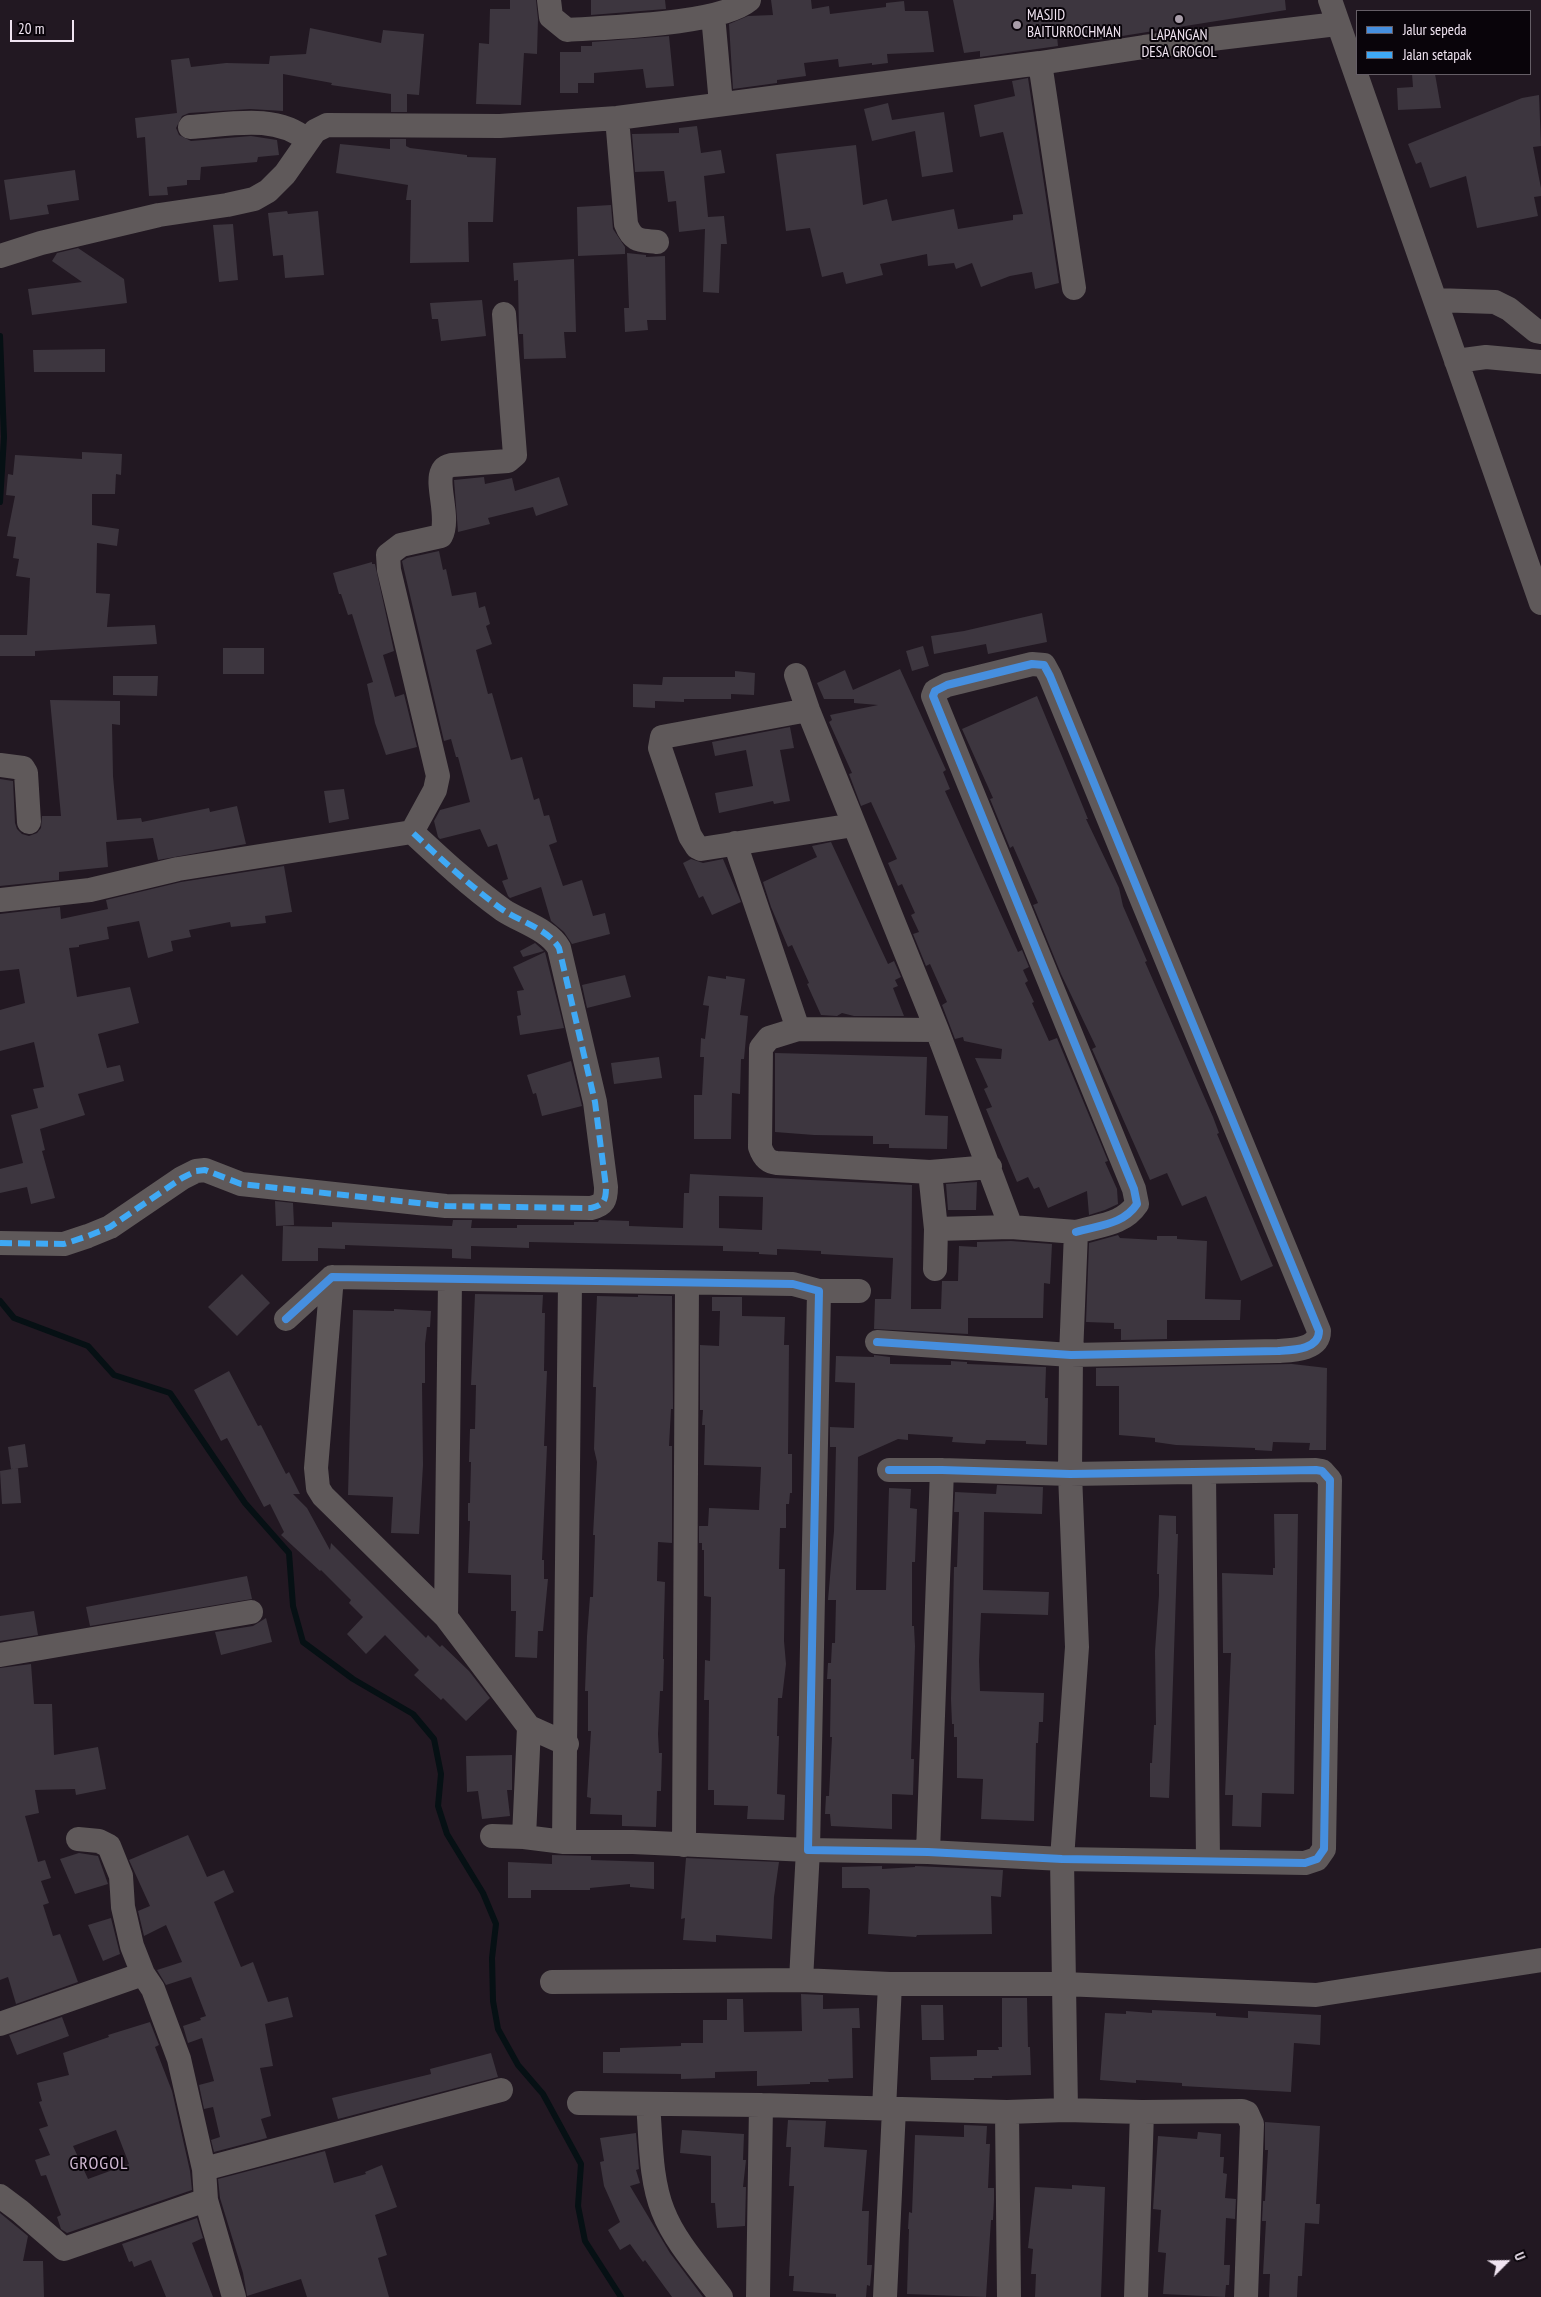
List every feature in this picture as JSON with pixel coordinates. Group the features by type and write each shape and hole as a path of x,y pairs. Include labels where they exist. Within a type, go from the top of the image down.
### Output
{"street":[{"path":"549,0 551,17 567,30 642,24 713,14 737,7 749,0"},
{"path":"1330,0 1541,603"},
{"path":"713,14 721,104"},
{"path":"2,255 159,215 254,199 268,191 285,174 315,131 327,126 500,126 617,118 1040,63 1144,47 1337,24"},
{"path":"1040,63 1074,288"},
{"path":"617,118 626,224 630,235 637,240 657,242"},
{"path":"190,127 272,123 299,133 307,140"},
{"path":"1435,300 1495,302 1538,331 1537,362 1486,357 1456,361"},
{"path":"412,832 435,790 438,776 389,570 388,555 401,545 441,536 444,532 441,474 445,468 452,465 508,461 515,455 504,314"},
{"path":"877,1342 1071,1355 1278,1351 1300,1349 1312,1344 1319,1337 1319,1331 1044,665 1032,664 947,685 936,690 933,696 1134,1189 1137,1204 1129,1215 1121,1220 1076,1232 1011,1227 936,1229"},
{"path":"796,675 808,710 937,1030 1011,1227"},
{"path":"808,710 662,737 660,748 693,842 702,849 854,825"},
{"path":"0,765 23,768 26,773 29,822"},
{"path":"0,900 90,890 178,869 412,832"},
{"path":"0,1243 64,1244 88,1236 110,1226 182,1178 196,1171 205,1170 241,1184 446,1206 591,1208 600,1206 606,1200 606,1187 594,1102 559,948 549,936 504,911 463,879 412,832"},
{"path":"735,843 798,1029"},
{"path":"937,1030 798,1029 769,1038 761,1048 760,1147 766,1159 777,1163 930,1172 990,1167"},
{"path":"930,1172 936,1229 935,1269"},
{"path":"1066,2110 1062,1859 1077,1647 1070,1474 1071,1355 1076,1232"},
{"path":"332,1277 316,1468 318,1488 446,1617 529,1727 567,1744"},
{"path":"286,1319 332,1277 793,1284 819,1291 859,1291"},
{"path":"446,1617 450,1280"},
{"path":"564,1842 563,1797 567,1744 570,1282"},
{"path":"684,1845 687,1283"},
{"path":"801,1980 808,1850 819,1291"},
{"path":"492,1836 524,1837 564,1842 928,1852 1062,1859 1305,1863 1317,1859 1324,1849 1330,1480 1322,1471 1070,1474 889,1470"},
{"path":"928,1852 942,1470"},
{"path":"1204,1473 1208,1860"},
{"path":"0,1655 251,1612"},
{"path":"524,1837 529,1727"},
{"path":"78,1839 99,1841 109,1846 120,1876 123,1908 132,1946 143,1974 153,1989 179,2059 204,2169 206,2200 234,2297"},
{"path":"552,1982 801,1980 890,1984 1064,1984 1316,1995 1541,1960"},
{"path":"0,2024 143,1974"},
{"path":"885,2297 890,1984"},
{"path":"204,2169 501,2090"},
{"path":"579,2103 761,2105 1007,2112 1066,2110 1142,2112 1242,2111 1249,2117 1252,2124 1246,2297"},
{"path":"648,2104 652,2163 662,2210 675,2235 721,2297"},
{"path":"758,2297 761,2105"},
{"path":"1007,2112 1009,2297"},
{"path":"1136,2297 1142,2112"},
{"path":"0,2196 20,2210 64,2249 206,2200"}],"building":[{"path":"510,0 536,0 538,19 537,54 524,53 521,105 476,104 479,43 489,44 490,9 510,9"},
{"path":"591,0 665,0 666,9 591,15"},
{"path":"771,0 811,0 812,9 829,6 830,14 886,7 886,3 904,1 905,11 928,11 934,52 887,54 888,63 872,65 872,63 839,67 838,59 804,63 806,76 777,80 777,83 733,89 729,24 748,16 773,15"},
{"path":"953,0 1285,0 1286,10 1097,40 1057,36 1058,46 980,57 980,51 964,53"},
{"path":"310,28 381,43 383,30 424,34 419,95 407,94 407,112 391,112 391,94 331,85 332,83 283,74 283,111 250,109 189,113 182,116 176,128 179,135 191,141 251,136 277,140 279,155 258,157 257,162 201,167 200,180 187,180 187,185 167,187 168,195 149,196 145,137 137,138 135,118 177,113 171,60 189,58 191,67 226,63 269,64 270,56 306,54"},
{"path":"669,36 674,86 646,88 643,69 594,73 594,83 578,83 578,93 560,93 560,52 581,52 581,46 592,46 592,42"},
{"path":"1412,75 1435,75 1441,108 1398,110 1397,88 1413,87"},
{"path":"1028,78 1059,283 1035,289 1032,272 1010,276 981,287 972,263 956,269 954,263 928,266 927,254 880,264 883,275 846,284 843,272 822,277 810,228 786,231 776,154 856,145 863,205 887,199 892,221 954,209 958,229 1013,220 1013,215 1023,214 1003,132 980,137 974,105 1015,96 1012,81"},
{"path":"1539,95 1541,146 1533,147 1541,188 1541,196 1534,197 1538,216 1477,228 1466,176 1430,188 1421,162 1416,164 1408,144 1522,98"},
{"path":"888,103 892,120 944,112 953,172 922,177 915,131 872,141 864,109"},
{"path":"697,126 701,153 721,150 725,173 704,176 708,217 724,216 727,244 721,244 719,293 703,292 705,229 679,232 676,201 668,202 664,171 635,172 632,134 679,133 679,128"},
{"path":"390,139 406,139 406,146 410,148 467,155 467,157 496,158 493,222 468,222 469,262 410,263 411,200 406,200 408,185 336,173 340,144 390,149"},
{"path":"75,170 79,200 47,205 49,214 10,220 4,180"},
{"path":"611,205 613,229 625,247 625,254 578,256 577,207"},
{"path":"287,211 288,214 318,211 324,275 285,278 283,255 273,256 268,213"},
{"path":"233,224 238,280 219,282 213,225"},
{"path":"78,248 124,279 127,303 32,315 28,289 82,282 52,261 57,253"},
{"path":"627,253 646,255 646,257 665,256 666,320 647,320 648,330 625,332 624,308 629,308"},
{"path":"574,259 576,332 564,332 566,358 524,359 523,334 519,334 518,280 514,281 513,263"},
{"path":"482,300 486,336 441,341 438,319 432,319 430,303"},
{"path":"105,349 105,372 34,372 33,350"},
{"path":"82,452 122,454 121,475 116,474 115,494 92,494 92,525 119,529 117,546 97,543 96,593 110,594 107,627 155,625 157,644 35,651 35,656 0,656 0,635 27,635 30,578 16,576 19,559 13,558 16,537 7,536 15,496 6,495 8,474 13,475 15,455 82,459"},
{"path":"484,477 485,484 512,478 515,491 559,477 568,505 536,516 533,507 488,518 490,524 458,532 454,480"},
{"path":"439,551 443,570 446,569 452,596 476,592 479,608 485,606 490,624 486,626 492,644 476,650 488,694 492,693 511,760 522,757 534,800 539,798 544,816 549,815 557,842 549,845 563,886 582,880 593,916 605,913 610,934 572,944 564,932 551,921 541,887 510,898 502,881 508,879 497,844 488,847 480,829 440,839 438,837 434,821 440,810 470,802 458,757 456,757 451,739 444,741 402,561 407,558"},
{"path":"372,562 372,564 375,564 394,651 383,655 395,697 404,694 417,747 386,755 375,723 367,684 373,682 352,614 348,615 333,573"},
{"path":"1042,613 1047,642 988,654 986,644 934,654 931,636 964,631"},
{"path":"923,646 929,666 912,671 906,651"},
{"path":"223,648 264,648 264,674 223,674"},
{"path":"900,669 946,770 943,772 950,789 945,791 1018,952 1022,950 1029,967 1023,970 1028,981 1025,983 1034,1002 1032,1003 1049,1041 1057,1038 1108,1161 1105,1162 1117,1189 1118,1204 1105,1210 1089,1215 1087,1191 1048,1208 1039,1187 1034,1189 1028,1177 1017,1182 986,1109 992,1107 984,1089 988,1087 975,1058 1001,1059 1002,1049 964,1041 963,1037 955,1039 942,1005 947,1002 930,964 926,966 913,934 919,932 911,915 915,913 902,884 898,886 888,863 897,859 871,802 861,806 849,774 852,773 829,722 832,720 830,715 878,705 854,703 854,699 824,699 817,683 845,670 853,690"},
{"path":"735,671 755,673 754,695 731,694 731,699 684,699 684,702 655,701 655,708 633,707 633,684 662,685 663,677 735,677"},
{"path":"113,676 158,676 157,696 113,695"},
{"path":"1037,696 1088,819 1086,819 1119,888 1123,906 1147,961 1145,962 1213,1117 1219,1133 1217,1134 1273,1266 1241,1281 1206,1196 1182,1206 1167,1173 1150,1180 1092,1049 1096,1047 1061,974 1033,905 1038,903 1013,846 1010,848 990,799 993,798 962,729"},
{"path":"50,700 120,701 120,725 112,724 113,776 117,820 141,818 142,822 209,808 210,812 237,806 246,844 158,860 153,838 106,842 108,867 59,872 59,880 0,886 0,779 13,781 15,823 17,829 22,834 29,836 37,833 41,828 42,816 61,816"},
{"path":"790,727 794,748 780,750 790,801 774,804 773,801 719,813 715,793 753,786 746,750 715,756 712,742"},
{"path":"344,789 349,819 329,823 324,791"},
{"path":"831,842 888,964 894,961 901,977 895,980 898,986 893,988 904,1016 854,1016 842,1013 837,1016 821,1015 792,945 788,947 771,907 763,882 817,857 812,846"},
{"path":"691,859 703,863 723,859 741,902 712,915 703,896 699,898 683,863"},
{"path":"284,866 292,912 265,916 266,923 231,927 230,922 189,930 191,937 171,941 173,951 148,958 139,921 107,927 109,939 69,948 77,997 130,987 139,1023 98,1034 107,1068 120,1065 124,1081 78,1094 85,1115 40,1129 45,1150 42,1151 55,1198 31,1204 27,1187 0,1193 0,1169 23,1163 11,1115 38,1108 33,1089 44,1087 34,1042 0,1051 0,1010 25,1003 19,969 0,971 0,914 60,907 61,919 108,909 106,900 181,882"},
{"path":"535,943 544,951 523,957 520,951"},
{"path":"545,952 564,1028 520,1035 517,1016 521,1015 517,991 524,990 513,967"},
{"path":"625,975 631,997 587,1008 582,985"},
{"path":"708,976 726,979 726,976 745,979 740,1015 748,1016 744,1059 741,1059 740,1094 732,1093 731,1139 694,1139 694,1095 702,1095 704,1057 700,1057 701,1038 705,1039 709,1006 703,1005"},
{"path":"775,1053 927,1057 925,1115 948,1116 947,1149 889,1148 889,1144 873,1144 873,1136 775,1132"},
{"path":"659,1057 662,1078 614,1084 611,1063"},
{"path":"571,1061 582,1106 542,1116 536,1093 533,1094 527,1075"},
{"path":"690,1174 912,1185 911,1309 941,1309 942,1281 958,1281 959,1246 977,1247 977,1242 1011,1241 1052,1244 1050,1284 1044,1283 1043,1318 968,1318 968,1334 874,1329 875,1299 891,1299 893,1258 821,1254 821,1251 777,1249 777,1255 759,1254 759,1252 723,1251 723,1246 529,1242 529,1248 471,1246 471,1259 452,1258 452,1249 345,1245 345,1249 318,1248 318,1261 282,1261 283,1226 332,1227 332,1222 452,1226 453,1220 472,1220 471,1228 517,1228 517,1225 574,1225 574,1222 598,1222 599,1220 629,1221 629,1226 683,1228 684,1193 689,1193","holes":["719,1196 763,1197 762,1230 719,1228"]},
{"path":"977,1182 976,1210 948,1210 946,1184"},
{"path":"275,1201 293,1203 294,1225 276,1226"},
{"path":"1118,1235 1120,1238 1157,1240 1157,1236 1177,1236 1177,1239 1207,1241 1205,1299 1241,1300 1240,1320 1167,1320 1167,1339 1121,1340 1121,1329 1114,1329 1114,1323 1086,1322 1089,1243"},
{"path":"242,1274 270,1303 237,1336 208,1307"},
{"path":"475,1294 543,1295 542,1313 545,1313 544,1371 547,1371 544,1446 547,1446 542,1560 544,1560 544,1579 548,1579 543,1631 538,1631 537,1658 515,1657 516,1611 511,1611 511,1575 468,1573 470,1429 475,1429 476,1385 471,1385"},
{"path":"638,1295 672,1296 673,1409 671,1409 669,1446 672,1446 672,1543 658,1542 657,1581 665,1582 663,1691 660,1691 658,1734 659,1753 662,1753 661,1791 657,1791 656,1827 622,1826 622,1815 590,1814 591,1798 587,1797 591,1731 588,1731 588,1691 585,1691 590,1597 593,1597 595,1535 593,1535 597,1462 594,1449 596,1387 593,1387 597,1296 638,1297"},
{"path":"712,1297 742,1297 742,1316 785,1317 784,1345 789,1345 788,1454 792,1454 792,1493 790,1493 789,1504 786,1504 786,1528 780,1528 779,1569 785,1569 784,1641 786,1664 782,1698 778,1698 777,1736 779,1736 777,1794 785,1795 784,1820 747,1819 748,1806 714,1805 714,1790 708,1790 709,1700 704,1700 705,1660 710,1661 711,1597 704,1596 704,1550 702,1550 702,1543 699,1543 699,1526 708,1526 709,1508 759,1510 761,1467 704,1465 705,1425 702,1425 703,1410 700,1410 700,1345 719,1346 720,1311 712,1311"},
{"path":"394,1309 431,1311 430,1327 427,1327 425,1344 425,1383 422,1383 423,1465 419,1534 391,1533 393,1497 348,1495 353,1310 394,1311"},
{"path":"874,1355 890,1357 890,1364 951,1365 951,1361 967,1362 967,1364 1046,1367 1045,1398 1048,1398 1047,1445 1026,1444 1026,1441 986,1440 985,1444 952,1442 953,1437 908,1434 908,1440 898,1439 858,1457 856,1590 886,1590 889,1488 911,1489 910,1508 917,1509 915,1562 912,1562 912,1626 914,1626 915,1646 911,1759 914,1759 913,1795 892,1794 892,1829 831,1826 830,1814 825,1814 826,1796 829,1796 832,1737 830,1737 831,1679 827,1679 828,1663 831,1663 832,1643 835,1643 836,1600 828,1600 834,1531 836,1447 830,1447 830,1427 854,1428 855,1383 835,1382 836,1356 874,1357"},
{"path":"1292,1364 1327,1368 1326,1450 1309,1450 1310,1443 1273,1442 1272,1451 1255,1450 1255,1448 1176,1445 1155,1442 1155,1438 1119,1435 1119,1386 1096,1386 1096,1368"},
{"path":"229,1371 258,1426 261,1425 286,1474 289,1472 300,1494 293,1494 307,1508 330,1550 331,1543 426,1638 428,1635 440,1647 442,1645 469,1671 490,1698 466,1721 443,1698 441,1700 414,1675 419,1670 385,1635 366,1654 347,1634 363,1617 349,1603 351,1600 321,1570 281,1535 284,1532 270,1504 264,1507 227,1438 221,1441 194,1390"},
{"path":"25,1444 28,1467 11,1469 8,1447"},
{"path":"18,1468 21,1503 2,1504 0,1471"},
{"path":"997,1485 1043,1487 1042,1514 984,1512 983,1590 1049,1592 1048,1615 981,1613 979,1661 980,1691 1044,1693 1043,1722 1039,1722 1038,1743 1036,1743 1034,1821 981,1819 983,1779 957,1778 957,1737 954,1737 951,1699 954,1567 957,1567 959,1512 954,1512 955,1492 996,1494"},
{"path":"1274,1514 1298,1514 1294,1794 1262,1793 1261,1827 1232,1826 1233,1795 1225,1795 1231,1653 1223,1653 1222,1573 1273,1575 1273,1568 1275,1568"},
{"path":"1159,1515 1176,1516 1176,1534 1178,1534 1169,1798 1150,1797 1150,1763 1152,1763 1154,1725 1156,1725 1155,1651 1159,1595 1159,1574 1157,1574"},
{"path":"247,1576 252,1599 90,1626 86,1607"},
{"path":"34,1611 38,1635 0,1641 0,1616"},
{"path":"266,1618 272,1642 221,1655 215,1632 253,1626"},
{"path":"31,1664 34,1704 52,1704 54,1755 98,1747 106,1789 76,1795 75,1789 35,1790 39,1813 25,1816 38,1862 45,1860 51,1878 41,1881 49,1903 43,1905 53,1936 60,1934 78,1982 16,2004 8,1977 0,1980 0,1668"},
{"path":"512,1755 512,1790 507,1790 510,1816 482,1819 478,1791 467,1792 466,1756"},
{"path":"188,1835 207,1877 224,1870 234,1892 214,1902 241,1967 253,1962 268,2002 288,1997 293,2017 265,2024 273,2066 260,2068 271,2116 261,2119 267,2138 214,2152 211,2140 220,2137 213,2107 204,2109 199,2085 214,2081 202,2038 188,2043 183,2026 201,2020 200,2018 206,2016 191,1977 166,1985 157,1970 182,1962 166,1925 144,1936 138,1911 150,1906 129,1860"},
{"path":"79,1853 98,1856 108,1884 75,1894 60,1859"},
{"path":"552,1855 591,1856 591,1860 654,1862 654,1889 630,1887 630,1884 590,1888 590,1890 531,1890 531,1898 508,1898 508,1862 552,1864"},
{"path":"686,1858 779,1862 774,1897 772,1939 716,1935 716,1942 683,1940 685,1918 681,1919"},
{"path":"882,1866 882,1869 915,1866 1003,1870 1001,1897 991,1896 992,1934 917,1935 916,1937 868,1934 870,1890 868,1888 842,1888 842,1867"},
{"path":"111,1918 120,1954 103,1961 88,1925"},
{"path":"801,1994 823,1995 823,2009 859,2008 860,2028 852,2028 853,2078 828,2079 829,2082 810,2082 810,2084 757,2086 757,2071 715,2072 715,2078 681,2079 681,2074 603,2073 603,2052 620,2052 620,2048 681,2046 681,2043 703,2043 703,2020 727,2020 727,1999 743,1999 744,2032 802,2031"},
{"path":"1002,1998 1027,1998 1028,2047 1030,2047 1031,2075 992,2076 992,2078 974,2078 974,2080 931,2080 930,2057 977,2056 977,2050 999,2050 998,2047 1002,2047"},
{"path":"921,2005 943,2005 944,2040 922,2040"},
{"path":"1152,2010 1216,2013 1216,2016 1248,2018 1248,2011 1321,2015 1320,2045 1294,2043 1291,2092 1182,2086 1182,2083 1136,2080 1136,2083 1100,2080 1105,2013 1126,2014 1126,2011 1152,2013"},
{"path":"62,2017 69,2036 17,2055 9,2035"},
{"path":"150,2022 159,2045 155,2047 172,2091 190,2171 192,2190 67,2233 61,2229 57,2217 61,2215 46,2175 41,2176 35,2160 50,2155 39,2129 48,2126 39,2102 42,2101 37,2083 69,2075 63,2053 109,2037 108,2035","holes":["116,2130 129,2164 88,2179 73,2146"]},
{"path":"491,2053 498,2077 338,2119 332,2098 431,2074 430,2069"},
{"path":"788,2120 826,2121 824,2147 867,2150 862,2211 869,2211 867,2265 872,2265 870,2286 867,2285 866,2297 836,2297 836,2294 793,2291 794,2276 789,2276 794,2186 789,2186 791,2147 786,2147"},
{"path":"1265,2122 1320,2126 1316,2204 1320,2204 1319,2224 1305,2223 1302,2276 1298,2276 1297,2297 1269,2297 1270,2274 1263,2274 1266,2221 1262,2221 1268,2150 1265,2150"},
{"path":"964,2125 987,2126 986,2144 990,2144 988,2188 994,2188 994,2200 986,2297 907,2294 908,2229 909,2212 912,2213 915,2135 964,2137"},
{"path":"682,2130 744,2134 743,2160 746,2160 743,2187 746,2187 745,2226 717,2228 715,2203 711,2203 711,2156 680,2153"},
{"path":"1198,2132 1221,2134 1220,2157 1224,2157 1223,2173 1227,2174 1225,2198 1236,2199 1235,2219 1226,2218 1224,2265 1230,2265 1229,2285 1226,2285 1225,2297 1163,2294 1166,2253 1158,2252 1161,2210 1153,2209 1158,2136 1197,2139"},
{"path":"636,2133 639,2169 636,2170 640,2183 630,2186 670,2253 703,2297 672,2297 645,2260 643,2262 630,2244 620,2250 608,2230 620,2222 604,2186 600,2162 604,2161 600,2138"},
{"path":"325,2151 334,2183 366,2174 365,2172 382,2165 397,2207 375,2215 387,2255 378,2258 389,2297 307,2297 301,2279 247,2296 243,2273 220,2198 218,2179"},
{"path":"1072,2185 1105,2187 1101,2297 1035,2297 1036,2274 1031,2274 1033,2249 1028,2248 1035,2187 1072,2189"},
{"path":"0,2213 28,2236 23,2261 43,2261 44,2297 0,2297"},
{"path":"197,2218 203,2238 192,2243 213,2297 166,2297 151,2260 134,2267 132,2261 129,2262 122,2244"}],"waterway":[{"path":"0,336 4,437 0,502"},
{"path":"0,1301 14,1318 88,1346 114,1375 170,1393 245,1503 289,1553 293,1606 303,1642 353,1679 413,1714 434,1739 441,1774 438,1806 447,1834 483,1893 496,1924 492,1958 493,2001 498,2029 518,2065 543,2094 581,2164 578,2206 585,2241 621,2297"}],"marked path":[{"path":"0,1243 64,1244 88,1236 110,1227 182,1178 196,1171 205,1170 241,1184 446,1206 591,1208 599,1205 605,1199 606,1187 595,1102 559,948 554,941 541,931 503,910 491,901 412,832"}],"cycle path":[{"path":"877,1342 1071,1355 1284,1351 1304,1348 1315,1342 1318,1337 1319,1331 1050,676 1044,665 1032,664 947,685 935,691 933,696 1134,1189 1137,1204 1125,1216 1110,1223 1076,1232"},
{"path":"286,1319 332,1277 793,1284 819,1291 808,1850 928,1852 1062,1859 1305,1863 1317,1859 1324,1849 1330,1480 1322,1471 1070,1474 889,1470"}],"place":[{"name":"LAPANGAN DESA GROGOL","path":"1179,19"},
{"name":"MASJID BAITURROCHMAN","path":"1017,25"}],"district":[{"name":"GROGOL","path":"99,2164"}]}
